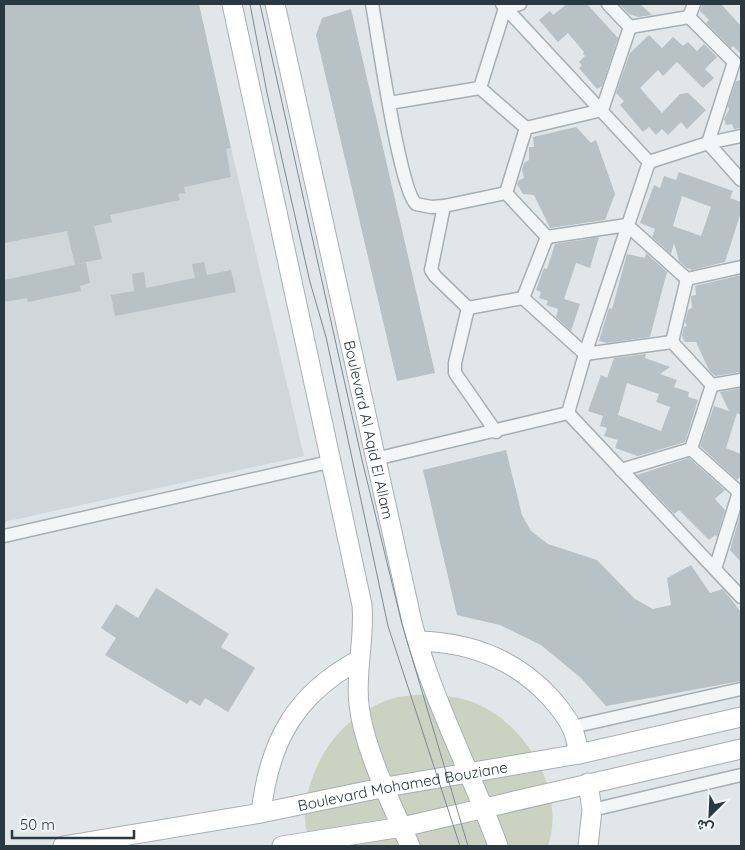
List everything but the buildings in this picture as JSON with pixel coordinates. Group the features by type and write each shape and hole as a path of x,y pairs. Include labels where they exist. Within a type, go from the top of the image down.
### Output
{"main road":[{"path":"232,4 329,462 362,605 363,627 358,691 362,722 410,846"},
{"name":"Boulevard Al Aqid El Allam","path":"279,4 375,459 417,641 441,708 484,808 498,846"},
{"path":"417,641 452,643 495,656 518,669 539,685 557,705 572,727 579,754"},
{"path":"261,813 264,784 271,758 282,734 296,711 314,691 334,674 359,660"},
{"name":"Boulevard Mohamed Bouziane","path":"63,846 261,813 386,787 579,754 741,717"},
{"path":"282,846 402,827 741,750"},
{"path":"588,784 592,810 588,846"}],"street":[{"path":"372,4 389,103 408,190 412,200 416,204 431,207 506,193"},
{"path":"503,6 520,4"},
{"path":"608,4 630,27"},
{"path":"689,17 694,4"},
{"path":"480,88 503,6"},
{"path":"503,6 649,162"},
{"path":"630,27 689,17"},
{"path":"689,17 738,61 708,143"},
{"path":"602,110 630,27"},
{"path":"389,103 480,88"},
{"path":"480,88 526,128"},
{"path":"526,128 602,110"},
{"path":"506,193 526,128"},
{"path":"649,162 708,143 741,136"},
{"path":"708,143 741,180"},
{"path":"568,413 585,354 649,162"},
{"path":"506,193 546,237"},
{"path":"444,206 431,270 468,308"},
{"path":"546,237 627,225"},
{"path":"627,225 686,280"},
{"path":"523,298 546,237"},
{"path":"686,280 741,267"},
{"path":"672,342 686,280"},
{"path":"468,308 523,298"},
{"path":"523,298 585,354 672,342"},
{"path":"468,308 454,368 458,377 496,432"},
{"path":"672,342 712,385"},
{"path":"712,385 741,380"},
{"path":"691,449 712,385"},
{"path":"375,459 496,432 568,413"},
{"path":"568,413 741,597"},
{"path":"621,470 691,449"},
{"path":"691,449 740,492 715,570"},
{"path":"4,536 329,462"},
{"path":"572,727 741,690"},
{"path":"592,810 741,775"}],"shaded area":[{"path":"231,148 304,456 4,522 4,196"}],"green space":[{"path":"432,694 470,701 490,710 508,724 523,740 536,760 546,781 551,802 552,824 548,846 309,846 305,816 308,793 321,757 332,741 344,727 376,705 399,697"}],"tram line":[{"path":"250,4 267,93 310,282 326,337 388,626 460,846"},
{"path":"260,4 362,460 402,624 468,846"}]}
